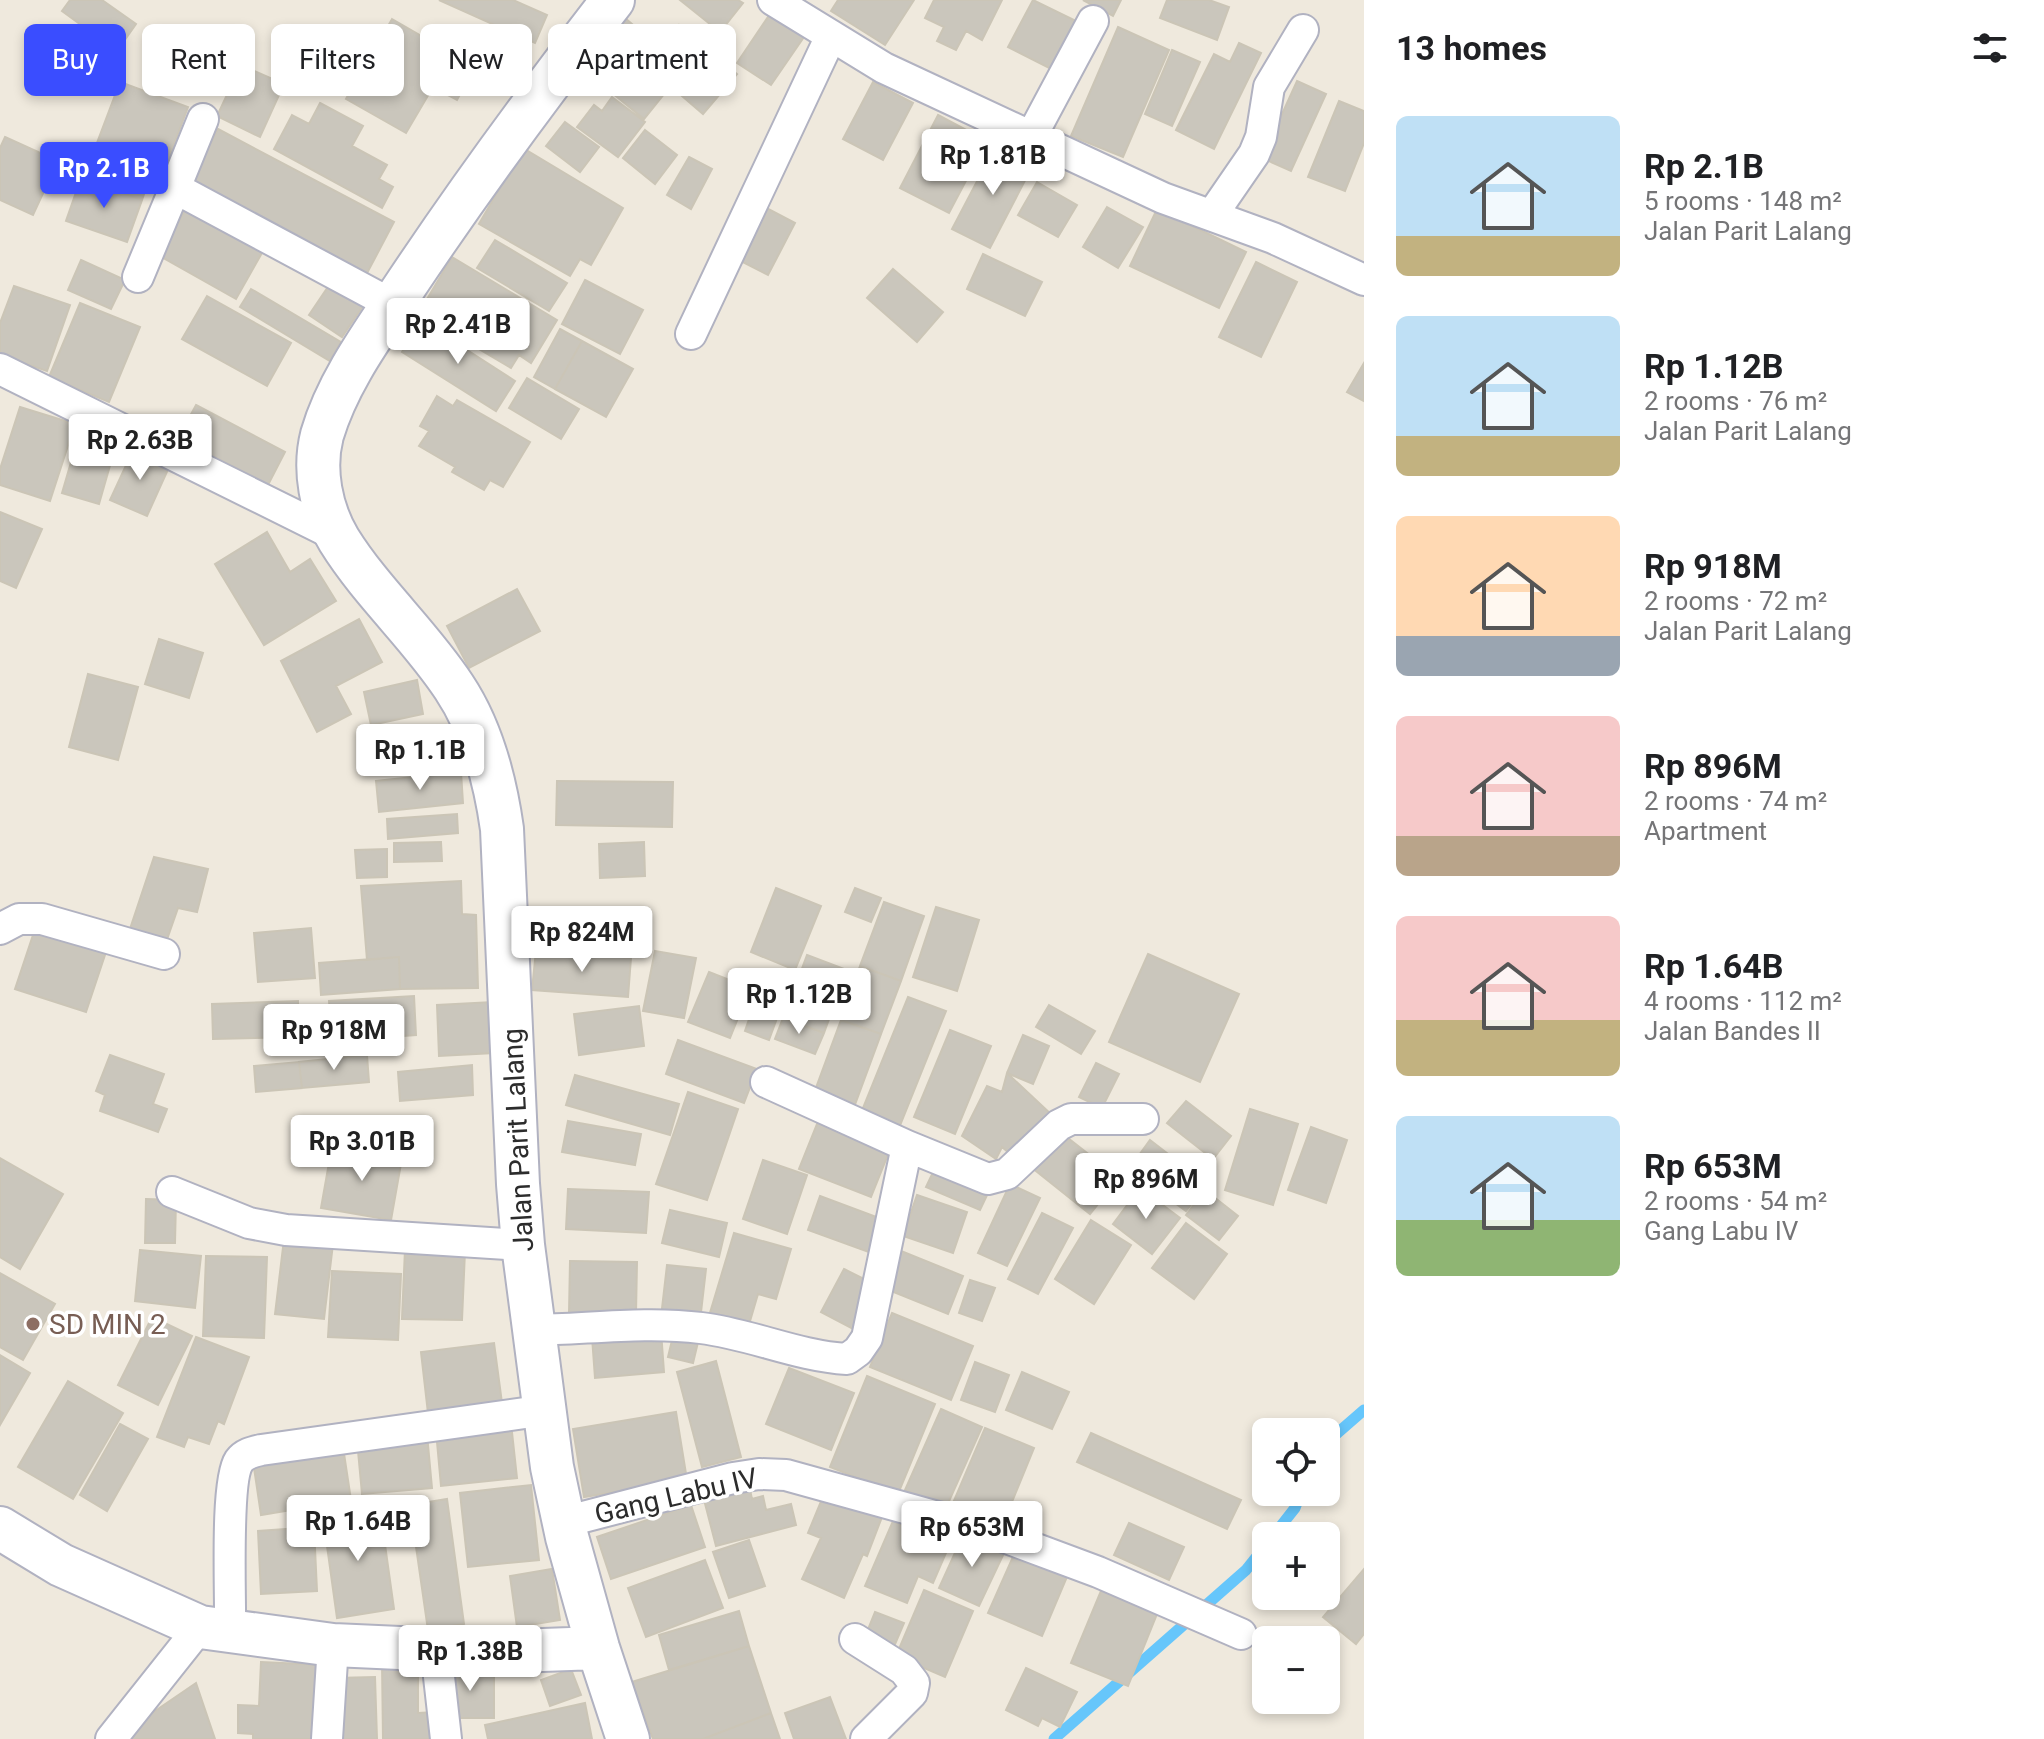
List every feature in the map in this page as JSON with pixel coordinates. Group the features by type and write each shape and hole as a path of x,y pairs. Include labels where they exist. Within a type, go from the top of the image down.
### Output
{"street":[{"name":"Jalan Parit Lalang","path":"613,0 527,110 393,305 333,403 321,438 318,470 322,501 337,536 364,578 455,689 476,727 497,796 502,829 523,1245 552,1467 598,1648 628,1739"},
{"path":"773,0 884,68 1163,198 1273,238 1364,280"},
{"path":"1031,137 1093,21"},
{"path":"1212,215 1254,154 1261,137 1269,87 1303,30"},
{"path":"691,334 831,36"},
{"path":"138,277 203,119"},
{"path":"175,188 393,305"},
{"path":"0,369 337,536"},
{"path":"0,929 19,919 42,919 164,954"},
{"path":"766,1082 988,1179 1007,1174 1059,1125 1071,1119 1143,1119"},
{"path":"534,1330 691,1327 745,1336 819,1358 847,1359 858,1351 867,1338 907,1146"},
{"path":"172,1192 249,1223 286,1230 523,1245"},
{"path":"111,1739 215,1629 236,1468 244,1456 261,1450 546,1410"},
{"name":"Gang Labu IV","path":"564,1522 733,1478 759,1474 805,1478 988,1531 1098,1572 1241,1634"},
{"path":"0,1528 61,1565 215,1629 333,1645 489,1652 598,1648"},
{"path":"855,1639 904,1670 914,1683 912,1693 866,1739"},
{"path":"327,1739 333,1645"},
{"path":"436,1650 446,1739"}],"building":[{"path":"70,0 102,0 136,24 126,38 126,24 80,24 62,11"},
{"path":"439,0 513,0 547,15 535,43 532,42 532,24 493,24"},
{"path":"680,0 738,0 743,3 726,24 710,24"},
{"path":"838,0 914,0 885,45 831,11"},
{"path":"934,0 1002,0 982,40 966,31 956,50 937,41 944,27 925,18"},
{"path":"1033,0 1080,23 1055,71 1008,47"},
{"path":"1083,0 1121,0 1113,16"},
{"path":"1167,0 1209,0 1229,7 1217,40 1160,18"},
{"path":"772,11 806,34 771,85 737,63"},
{"path":"404,26 420,35 420,96 428,96 406,133 346,99 348,96 404,96"},
{"path":"1118,27 1169,50 1123,157 1071,136"},
{"path":"1239,43 1261,53 1214,149 1176,130 1214,54 1230,62"},
{"path":"1172,50 1200,62 1172,126 1145,114"},
{"path":"255,71 271,78 271,96 279,96 260,137 217,116 226,96 255,96"},
{"path":"1297,81 1326,94 1291,171 1262,158"},
{"path":"873,82 913,103 883,160 843,139"},
{"path":"126,84 142,90 142,96 158,96 188,107 165,168 97,143 115,96 126,96"},
{"path":"616,96 663,96 644,119"},
{"path":"682,96 718,96 703,114"},
{"path":"612,97 645,122 618,157 577,127 594,105 602,111"},
{"path":"1339,101 1364,111 1364,143 1345,191 1308,177"},
{"path":"320,103 363,126 352,146 387,165 379,179 393,187 382,208 274,149 292,115 309,124"},
{"path":"938,115 987,141 949,213 900,188"},
{"path":"565,122 599,147 580,172 546,146"},
{"path":"218,129 394,222 365,277 189,184"},
{"path":"645,130 677,155 655,184 623,158"},
{"path":"5,137 58,161 33,215 0,200 0,148"},
{"path":"996,145 1033,165 990,248 952,229"},
{"path":"523,148 623,208 591,265 580,259 570,276 479,224"},
{"path":"91,149 152,171 142,200 81,178"},
{"path":"689,157 712,169 691,209 667,195"},
{"path":"81,178 142,200 127,242 66,221"},
{"path":"1037,182 1077,205 1058,237 1018,215"},
{"path":"190,201 267,244 236,299 160,256"},
{"path":"759,204 795,223 768,275 731,256"},
{"path":"1107,207 1143,227 1118,268 1083,247"},
{"path":"1157,209 1246,252 1219,308 1130,266"},
{"path":"495,240 567,283 549,311 477,268"},
{"path":"983,254 1042,282 1025,316 967,289"},
{"path":"452,257 557,320 531,363 519,355 511,368 428,319 432,312 423,306"},
{"path":"81,260 125,280 111,309 68,290"},
{"path":"1256,262 1297,282 1261,357 1219,337"},
{"path":"893,269 943,312 917,342 867,298"},
{"path":"585,280 643,310 620,354 562,324"},
{"path":"332,281 365,303 342,337 309,315"},
{"path":"14,286 70,305 47,371 0,355 0,323"},
{"path":"251,289 341,342 330,361 240,307"},
{"path":"207,296 291,343 267,386 182,339"},
{"path":"80,303 140,327 109,402 49,377"},
{"path":"422,321 515,381 496,411 402,352"},
{"path":"560,329 582,341 555,389 534,377"},
{"path":"582,341 633,369 606,417 555,389"},
{"path":"1364,363 1364,401 1347,392"},
{"path":"527,378 579,409 561,439 509,408"},
{"path":"437,396 453,406 457,400 530,442 503,487 490,480 484,490 452,472 455,467 419,446 429,431 420,426"},
{"path":"196,405 285,452 268,485 178,438"},
{"path":"20,407 75,424 50,501 0,485 0,469"},
{"path":"134,448 170,465 147,516 110,500"},
{"path":"74,452 111,462 99,504 62,493"},
{"path":"0,512 42,529 16,588 0,581"},
{"path":"267,532 290,572 310,559 336,601 264,645 215,564"},
{"path":"517,589 540,631 469,668 447,626"},
{"path":"359,619 382,662 336,686 351,714 317,732 281,661"},
{"path":"159,639 203,653 189,698 145,684"},
{"path":"88,674 138,687 118,760 69,747"},
{"path":"417,680 423,714 371,725 364,692"},
{"path":"421,728 424,766 366,772 362,734"},
{"path":"461,772 463,803 379,812 376,781"},
{"path":"557,781 673,782 672,827 556,825"},
{"path":"457,814 458,833 388,839 387,819"},
{"path":"441,842 442,861 394,862 394,843"},
{"path":"644,842 645,876 600,878 599,844"},
{"path":"387,849 387,877 357,878 355,850"},
{"path":"154,857 208,869 197,912 178,908 164,948 128,935"},
{"path":"461,881 462,914 476,915 478,988 400,989 399,957 367,960 361,886"},
{"path":"776,888 821,906 795,970 751,952"},
{"path":"855,888 881,898 871,922 845,912"},
{"path":"884,902 924,916 901,981 860,966"},
{"path":"936,907 979,920 957,991 913,977"},
{"path":"37,923 108,946 86,1012 15,989"},
{"path":"311,928 315,978 258,982 254,933"},
{"path":"536,950 631,958 628,997 532,990"},
{"path":"655,951 696,958 684,1018 643,1011"},
{"path":"1148,954 1239,994 1200,1082 1109,1042"},
{"path":"807,955 847,970 833,1008 793,993"},
{"path":"399,957 400,989 321,995 319,963"},
{"path":"860,966 901,981 881,1034 841,1020"},
{"path":"709,972 750,988 730,1038 688,1022"},
{"path":"759,990 784,999 769,1040 745,1031"},
{"path":"793,993 833,1008 824,1033 783,1018"},
{"path":"414,996 416,1035 332,1041 329,1001"},
{"path":"908,997 946,1011 899,1128 861,1113"},
{"path":"298,1001 299,1037 213,1039 212,1004"},
{"path":"493,1002 494,1053 439,1056 437,1005"},
{"path":"1049,1005 1095,1031 1081,1054 1036,1027"},
{"path":"639,1006 644,1046 579,1055 574,1014"},
{"path":"783,1018 824,1033 815,1054 775,1039"},
{"path":"841,1020 881,1034 853,1110 813,1096"},
{"path":"950,1030 991,1046 955,1134 914,1117"},
{"path":"1023,1035 1049,1046 1033,1084 1007,1073"},
{"path":"678,1040 757,1069 744,1103 666,1074"},
{"path":"110,1055 164,1074 153,1104 167,1109 158,1132 100,1111 105,1095 96,1091"},
{"path":"367,1055 369,1082 302,1088 299,1062"},
{"path":"299,1062 302,1088 256,1092 254,1066"},
{"path":"1096,1063 1119,1074 1102,1108 1079,1097"},
{"path":"472,1065 473,1095 400,1101 398,1072"},
{"path":"1007,1073 1052,1115 1016,1159 1002,1147 996,1159 962,1136 987,1086 1002,1092"},
{"path":"575,1075 679,1104 670,1135 566,1105"},
{"path":"688,1092 738,1109 707,1200 656,1184"},
{"path":"1186,1101 1231,1136 1213,1159 1167,1123"},
{"path":"1250,1109 1298,1124 1273,1205 1225,1190"},
{"path":"821,1114 893,1142 871,1197 799,1169"},
{"path":"568,1121 641,1134 635,1165 562,1152"},
{"path":"1311,1127 1347,1140 1326,1203 1288,1190"},
{"path":"1059,1131 1119,1178 1090,1214 1031,1167"},
{"path":"1150,1140 1207,1184 1186,1211 1129,1169"},
{"path":"332,1146 402,1158 391,1220 321,1208"},
{"path":"0,1158 63,1194 20,1269 0,1257"},
{"path":"763,1160 807,1175 787,1234 743,1219"},
{"path":"935,1168 989,1191 980,1210 926,1187"},
{"path":"1010,1184 1040,1198 1007,1266 978,1253"},
{"path":"1140,1188 1180,1218 1152,1254 1113,1224"},
{"path":"568,1189 649,1192 646,1233 566,1229"},
{"path":"1205,1190 1238,1216 1219,1240 1186,1215"},
{"path":"917,1195 967,1212 953,1253 903,1236"},
{"path":"820,1196 890,1222 877,1255 808,1230"},
{"path":"146,1199 176,1200 175,1243 145,1243"},
{"path":"670,1210 727,1223 719,1257 662,1243"},
{"path":"1042,1213 1073,1228 1038,1294 1008,1279"},
{"path":"1091,1220 1131,1245 1094,1304 1055,1279"},
{"path":"1186,1223 1227,1254 1194,1299 1152,1268"},
{"path":"734,1233 791,1249 776,1299 758,1294 748,1328 709,1316"},
{"path":"284,1239 333,1244 324,1319 275,1314"},
{"path":"405,1249 465,1251 462,1320 402,1319"},
{"path":"140,1250 201,1256 195,1308 135,1301"},
{"path":"901,1251 963,1276 948,1314 886,1289"},
{"path":"206,1256 267,1257 264,1338 203,1336"},
{"path":"570,1261 637,1262 636,1313 569,1313"},
{"path":"667,1265 706,1269 700,1321 661,1317"},
{"path":"844,1269 878,1286 855,1330 821,1312"},
{"path":"332,1271 401,1274 398,1340 328,1337"},
{"path":"0,1273 55,1304 23,1360 0,1347"},
{"path":"970,1280 995,1288 982,1321 959,1313"},
{"path":"892,1313 973,1346 951,1400 870,1367"},
{"path":"152,1317 192,1336 158,1405 118,1385"},
{"path":"661,1331 664,1372 595,1378 592,1337"},
{"path":"674,1332 699,1338 693,1363 668,1357"},
{"path":"196,1337 249,1357 224,1424 218,1421 209,1444 188,1437 184,1447 157,1437"},
{"path":"494,1343 502,1403 428,1413 421,1352"},
{"path":"0,1355 30,1373 0,1425"},
{"path":"716,1361 741,1457 702,1467 677,1372"},
{"path":"975,1362 1009,1375 995,1412 961,1400"},
{"path":"789,1368 854,1393 831,1450 766,1424"},
{"path":"1022,1372 1069,1392 1052,1429 1006,1410"},
{"path":"867,1376 935,1404 898,1494 830,1467"},
{"path":"68,1381 123,1413 73,1499 18,1467"},
{"path":"941,1409 982,1427 946,1508 905,1490"},
{"path":"676,1412 687,1480 584,1497 573,1429"},
{"path":"511,1423 517,1478 441,1486 436,1431"},
{"path":"120,1424 148,1439 107,1511 80,1495"},
{"path":"985,1428 1034,1448 1003,1524 953,1503"},
{"path":"1091,1433 1241,1500 1227,1529 1077,1462"},
{"path":"427,1434 432,1488 362,1494 357,1440"},
{"path":"343,1447 351,1500 261,1515 253,1461"},
{"path":"748,1481 752,1499 763,1496 766,1510 791,1504 796,1525 716,1546 702,1492"},
{"path":"531,1485 539,1560 468,1567 460,1493"},
{"path":"824,1494 882,1517 867,1556 863,1554 844,1598 802,1579 821,1538 808,1533"},
{"path":"447,1499 464,1624 428,1630 410,1505"},
{"path":"691,1505 705,1547 611,1579 597,1537"},
{"path":"380,1509 394,1609 337,1618 323,1517"},
{"path":"893,1521 925,1535 931,1522 955,1532 933,1583 918,1576 907,1603 865,1586"},
{"path":"1129,1523 1184,1547 1169,1580 1114,1555"},
{"path":"314,1527 317,1591 261,1594 258,1531"},
{"path":"964,1533 1005,1551 979,1606 939,1588"},
{"path":"749,1540 765,1586 729,1598 713,1552"},
{"path":"1016,1550 1069,1572 1042,1636 988,1613"},
{"path":"705,1560 723,1608 646,1637 628,1588"},
{"path":"552,1569 560,1620 517,1627 510,1576"},
{"path":"1364,1569 1364,1634 1356,1644 1340,1631 1340,1626 1334,1626 1323,1617 1329,1610 1340,1610 1340,1597"},
{"path":"1103,1586 1159,1609 1128,1686 1071,1663"},
{"path":"924,1590 973,1611 945,1677 896,1656"},
{"path":"739,1611 749,1646 669,1670 659,1635"},
{"path":"875,1612 904,1623 893,1649 865,1637"},
{"path":"749,1646 771,1713 703,1739 653,1739 632,1682"},
{"path":"418,1661 418,1713 435,1712 436,1739 383,1739 382,1662"},
{"path":"261,1662 323,1665 320,1739 253,1739 253,1734 238,1733 238,1705 259,1706"},
{"path":"445,1668 494,1668 494,1718 445,1718"},
{"path":"1026,1668 1077,1692 1060,1727 1042,1718 1038,1726 1006,1710"},
{"path":"571,1669 581,1695 550,1706 541,1680"},
{"path":"375,1677 377,1739 337,1739 335,1678"},
{"path":"196,1683 215,1739 125,1739 123,1733"},
{"path":"830,1697 846,1739 794,1739 785,1713"},
{"path":"585,1703 592,1739 488,1739 485,1725"},
{"path":"771,1713 780,1739 703,1739"}],"waterway":[{"path":"1340,1431 1364,1410"},
{"path":"1284,1522 1296,1506"},
{"path":"1054,1739 1252,1562"}],"place":[{"name":"SD MIN 2","path":"33,1324"}]}
